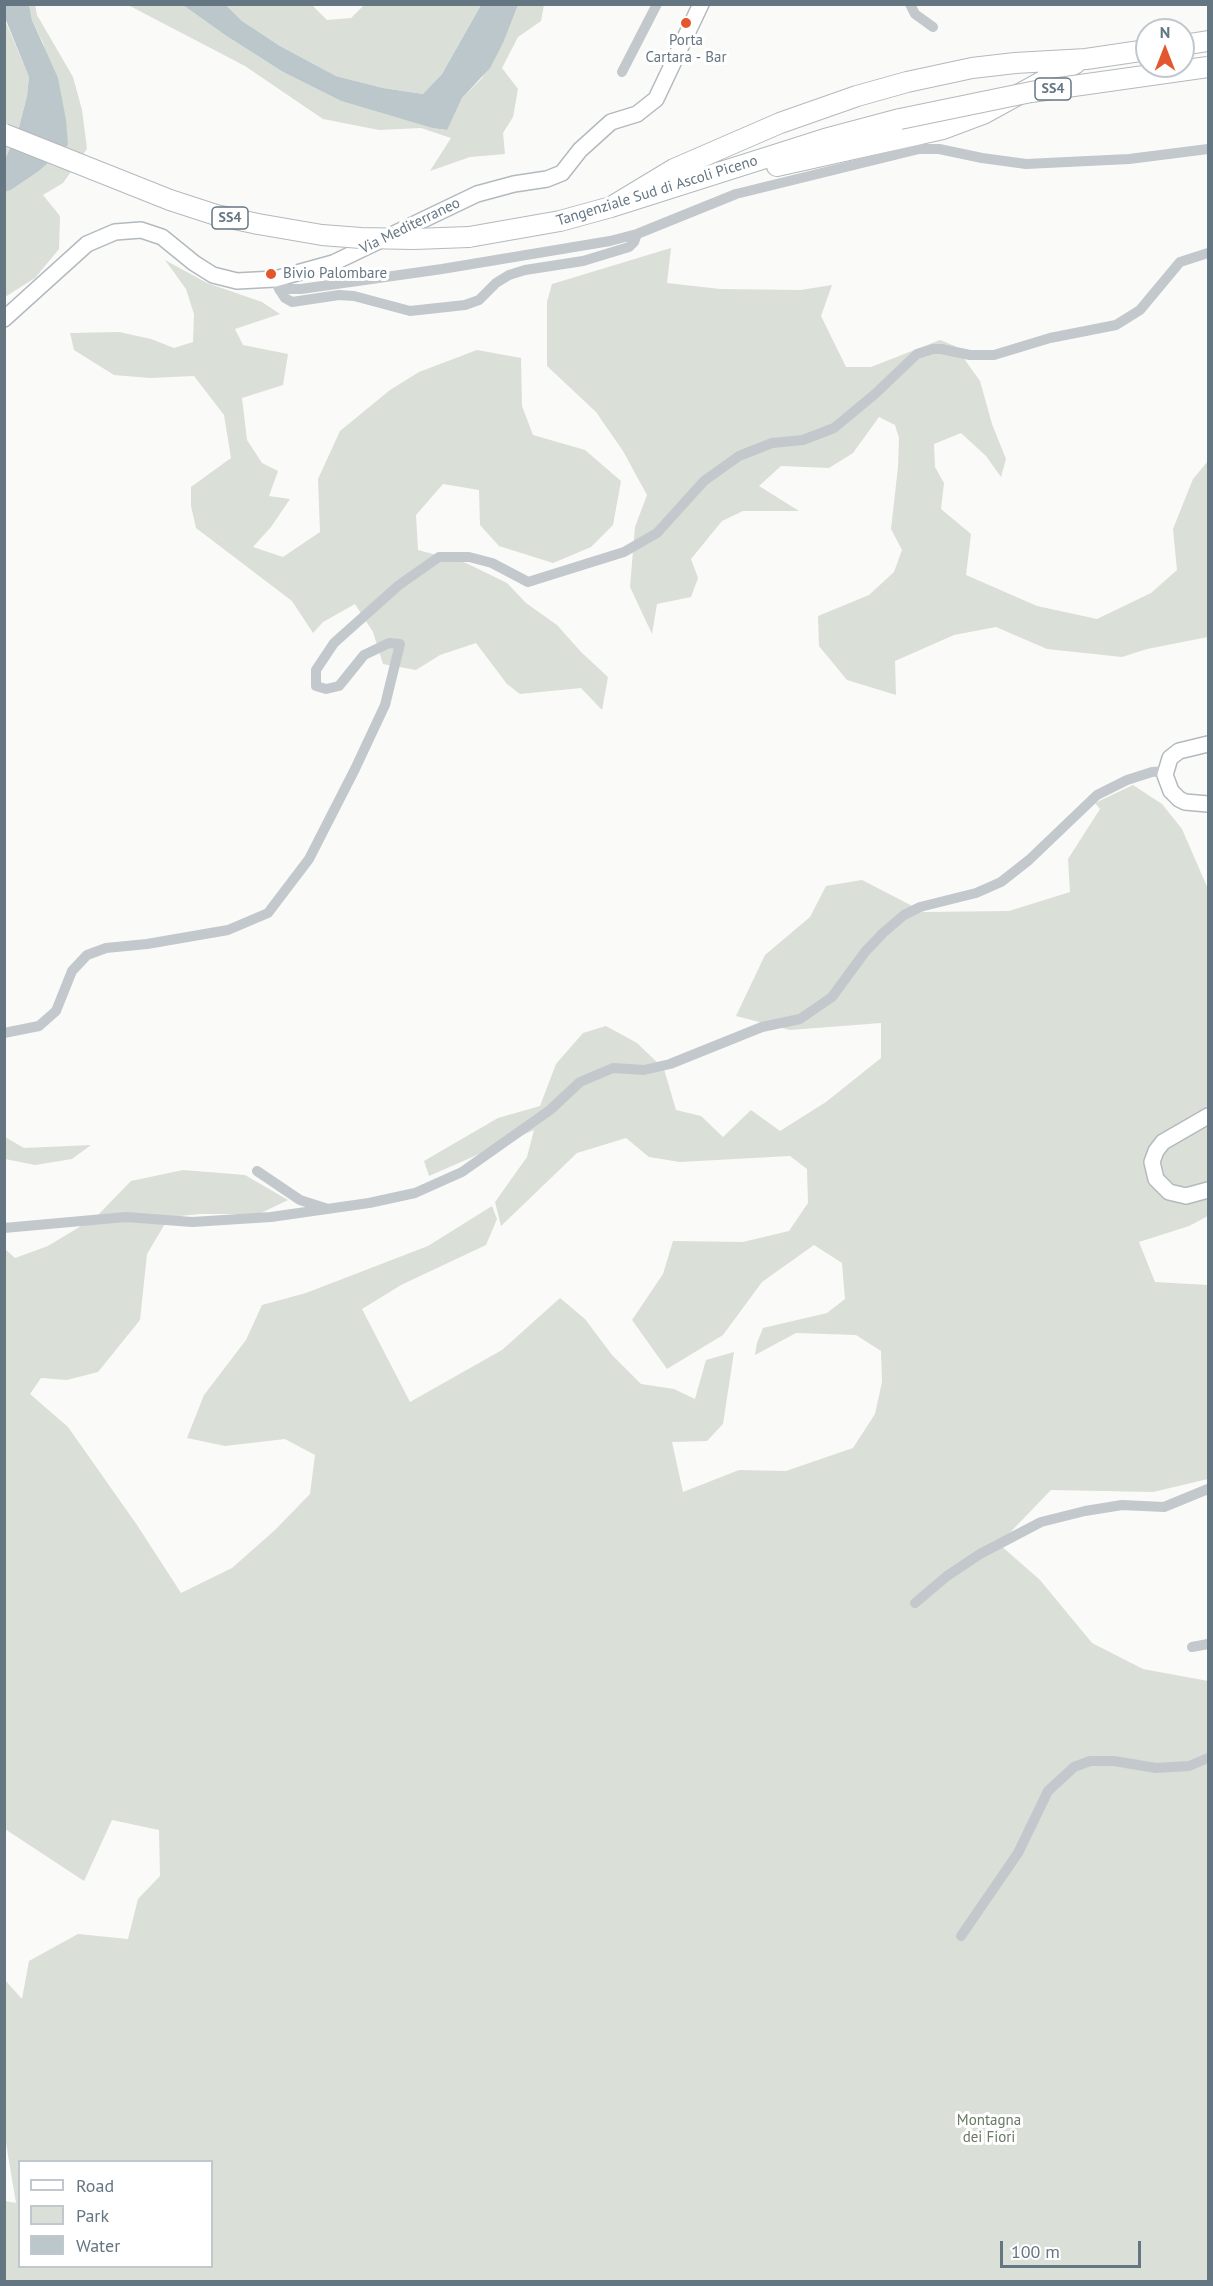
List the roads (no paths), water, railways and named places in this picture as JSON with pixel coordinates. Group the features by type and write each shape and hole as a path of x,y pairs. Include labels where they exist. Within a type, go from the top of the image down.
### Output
{"highway":[{"path":"611,207 674,169 780,123 857,96 972,68 1086,59 1135,52"},
{"path":"676,187 943,129 983,114 1058,71 1086,59"},
{"name":"Tangenziale Sud di Ascoli Piceno","path":"4,134 170,200 227,217 322,235 414,239 469,237 550,223 611,207 825,139 900,119 1031,92 1209,67"}],"street":[{"path":"622,72 657,4"},
{"name":"Via Mediterraneo","path":"4,319 87,244 115,232 141,230 162,237 213,275 237,281 277,284 333,263 477,194 514,184 547,179 562,172 580,150 611,122 637,114 656,99 701,4"},
{"path":"910,4 915,14 933,27"},
{"path":"277,284 301,289 442,270 610,241 637,234 736,194 918,149 939,149 1026,164 1129,159 1209,149"},
{"path":"277,284 285,298 292,302 339,295 354,296 410,311 465,305 479,300 496,283 509,275 525,270 584,261 628,247 634,242 637,234"},
{"path":"4,1033 39,1026 56,1011 72,971 87,955 106,948 147,944 228,930 268,913 309,859 355,770 385,705 400,644 389,643 364,655 339,686 326,689 316,686 316,670 334,643 399,585 439,557 469,557 492,563 528,582 624,552 657,533 704,482 739,456 772,443 803,440 834,428 875,394 917,354 941,349 986,356 1050,338 1116,325 1140,310 1180,262 1209,253"},
{"path":"1209,744 1179,751 1170,758 1166,771 1168,786 1174,796 1185,802 1209,804"},
{"path":"4,1228 126,1217 203,1221 271,1217 415,1193 462,1172 550,1110 580,1082 614,1068 644,1070 670,1064 762,1027 800,1019 832,997 865,952 904,915 920,907 976,893 1001,882 1029,860 1097,795 1127,780 1152,772 1166,771"},
{"path":"1209,1116 1163,1142 1156,1151 1152,1168 1159,1184 1174,1195 1186,1196 1209,1190"},
{"path":"257,1171 300,1200 329,1209"},
{"path":"915,1603 947,1576 980,1554 1041,1522 1122,1505 1164,1507 1209,1489"},
{"path":"1192,1647 1209,1644"},
{"path":"961,1936 1018,1852 1048,1791 1074,1767 1090,1761 1114,1761 1156,1768 1189,1766 1209,1758"}],"water":[{"path":"5,5 29,5 32,20 58,78 68,145 39,171 5,192 5,159 18,131 27,96 29,77 5,18"},
{"path":"183,5 226,5 242,21 280,46 336,76 383,88 423,94 442,74 481,5 518,5 504,41 490,68 462,98 447,130 432,128 341,101 283,72"}],"place":[{"name":"Porta Cartara - Bar","path":"686,23"},
{"name":"Bivio Palombare","path":"271,274"}],"park label":[{"name":"Montagna dei Fiori","path":"989,2130"}]}
